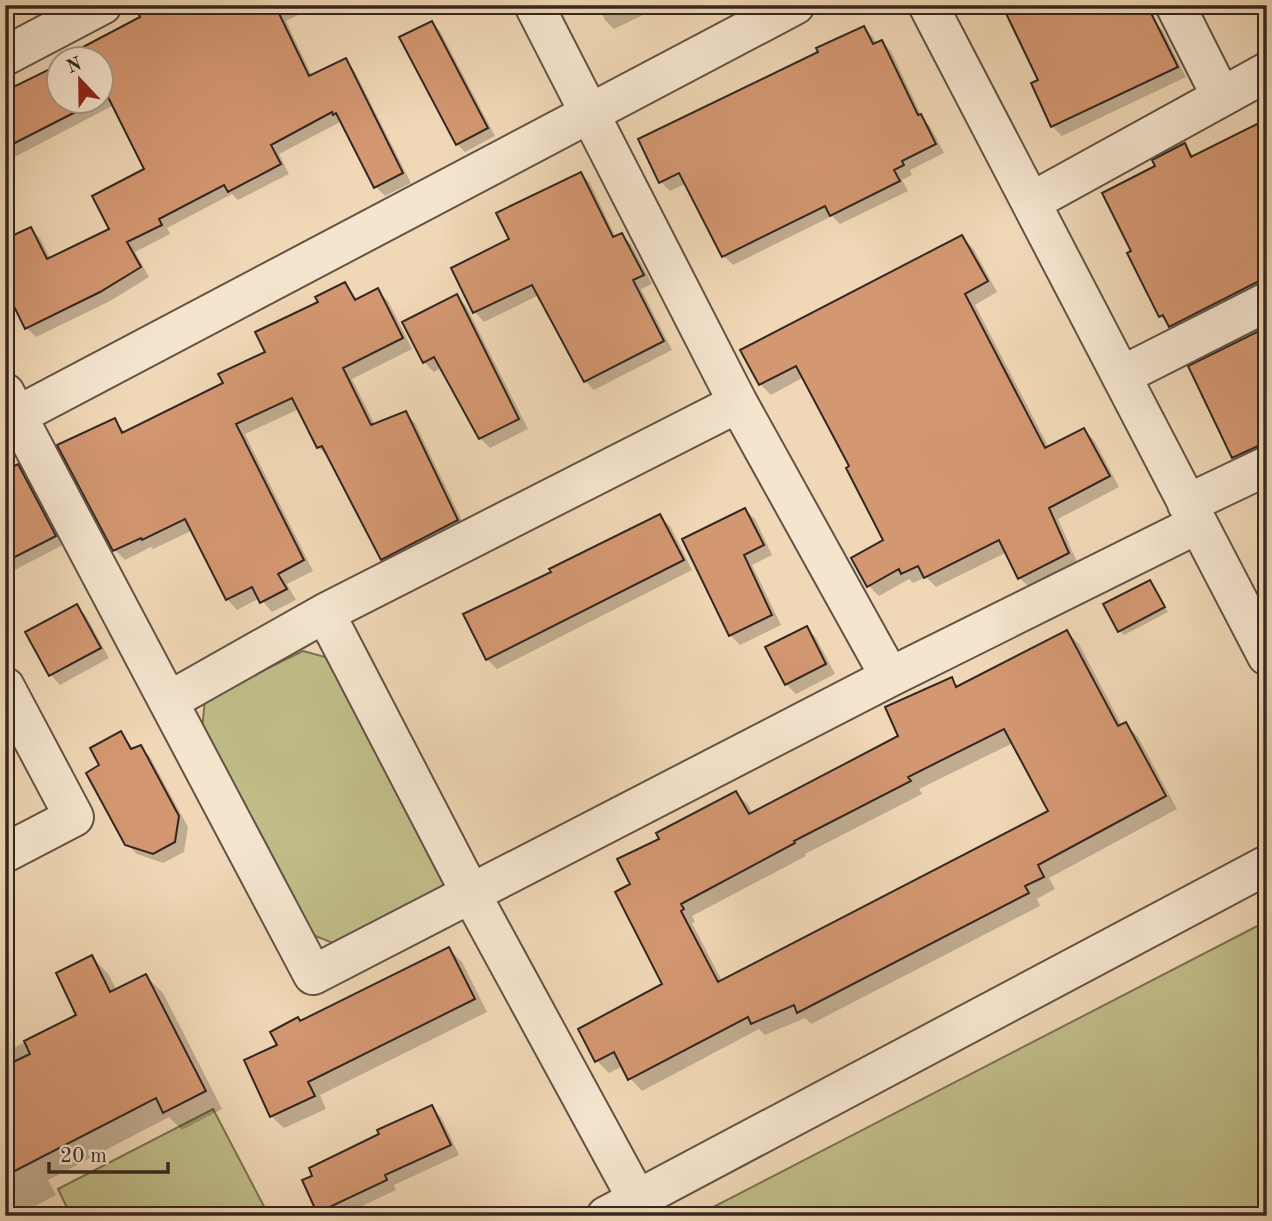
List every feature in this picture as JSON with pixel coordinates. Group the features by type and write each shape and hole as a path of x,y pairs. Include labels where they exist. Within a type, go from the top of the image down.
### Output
{"street":[{"path":"5,56 102,5"},
{"path":"534,5 738,403 890,677"},
{"path":"795,5 591,113 9,410 169,701 313,975 890,677 1192,514 1267,466"},
{"path":"928,5 1267,656"},
{"path":"1175,5 1221,96"},
{"path":"1031,202 1267,72"},
{"path":"1121,376 1267,302"},
{"path":"169,701 325,613 738,403"},
{"path":"325,613 471,894 621,1208 1267,865"},
{"path":"5,687 74,817 5,853"}],"shaded area":[{"path":"303,651 329,658 448,893 340,946 308,933 202,730 205,699"},
{"path":"1267,921 1267,1216 696,1216"},
{"path":"213,1109 269,1216 71,1216 58,1189"}],"building":[{"path":"135,5 275,5 309,76 346,58 403,173 374,188 336,113 333,115 332,112 271,145 281,164 228,192 224,185 159,219 162,225 127,242 141,267 100,292 25,329 5,288 5,239 31,227 47,259 109,229 92,196 144,169 116,113 116,46 85,46 140,17"},
{"path":"1002,5 1147,5 1178,67 1051,127 1031,83 1038,80"},
{"path":"432,21 488,128 456,145 399,37"},
{"path":"864,26 873,44 882,40 918,115 921,114 936,144 902,161 904,165 894,170 900,181 830,216 825,206 722,257 679,173 659,183 638,139 818,52 816,48"},
{"path":"46,71 46,116 68,116 5,148 5,91"},
{"path":"1267,119 1267,280 1257,282 1169,327 1163,315 1159,317 1127,253 1131,251 1102,193 1155,166 1152,160 1185,143 1191,157"},
{"path":"581,172 613,237 622,233 644,275 633,280 664,341 584,382 532,285 473,313 451,268 509,239 496,213"},
{"path":"962,235 988,281 965,294 1045,448 1084,428 1110,476 1049,508 1069,553 1018,579 999,540 924,578 918,566 901,574 899,569 867,587 851,558 883,540 846,468 849,466 796,366 759,385 740,350"},
{"path":"345,282 355,300 378,288 403,338 343,368 371,425 406,411 458,520 381,560 322,446 317,448 292,398 236,424 304,560 278,574 287,589 260,603 252,587 226,600 185,519 113,551 57,445 115,418 122,433 223,383 218,374 265,352 255,332 318,302 315,297"},
{"path":"457,294 519,419 479,439 434,357 423,363 402,322"},
{"path":"1267,327 1267,444 1232,458 1188,366"},
{"path":"18,464 56,536 5,562 5,471"},
{"path":"745,508 764,545 744,555 772,615 729,636 682,539"},
{"path":"660,514 684,560 486,660 463,614 551,572 549,569"},
{"path":"1150,580 1165,607 1118,632 1103,604"},
{"path":"77,604 101,648 49,676 25,632"},
{"path":"807,626 826,664 785,685 765,647"},
{"path":"1067,630 1118,726 1126,722 1166,796 1038,865 1044,877 1025,886 1029,893 797,1013 794,1005 751,1024 748,1017 628,1080 614,1052 595,1062 578,1029 662,984 615,892 630,884 617,859 659,839 656,833 736,791 749,814 898,736 885,707 952,677 956,687","holes":["1004,729 1048,811 718,982 681,911 684,909 681,904 795,843 794,841 911,781 908,777"]},
{"path":"121,731 131,749 141,745 179,816 175,842 153,854 125,845 86,773 99,765 90,748"},
{"path":"449,947 475,999 308,1082 315,1096 270,1117 244,1060 277,1045 270,1032 298,1017 300,1021"},
{"path":"92,955 110,992 146,974 206,1091 163,1113 156,1098 5,1176 5,1066 30,1054 24,1041 76,1015 56,973"},
{"path":"432,1105 451,1145 385,1175 387,1180 317,1213 302,1180 312,1176 309,1168 379,1134 377,1130"}]}
